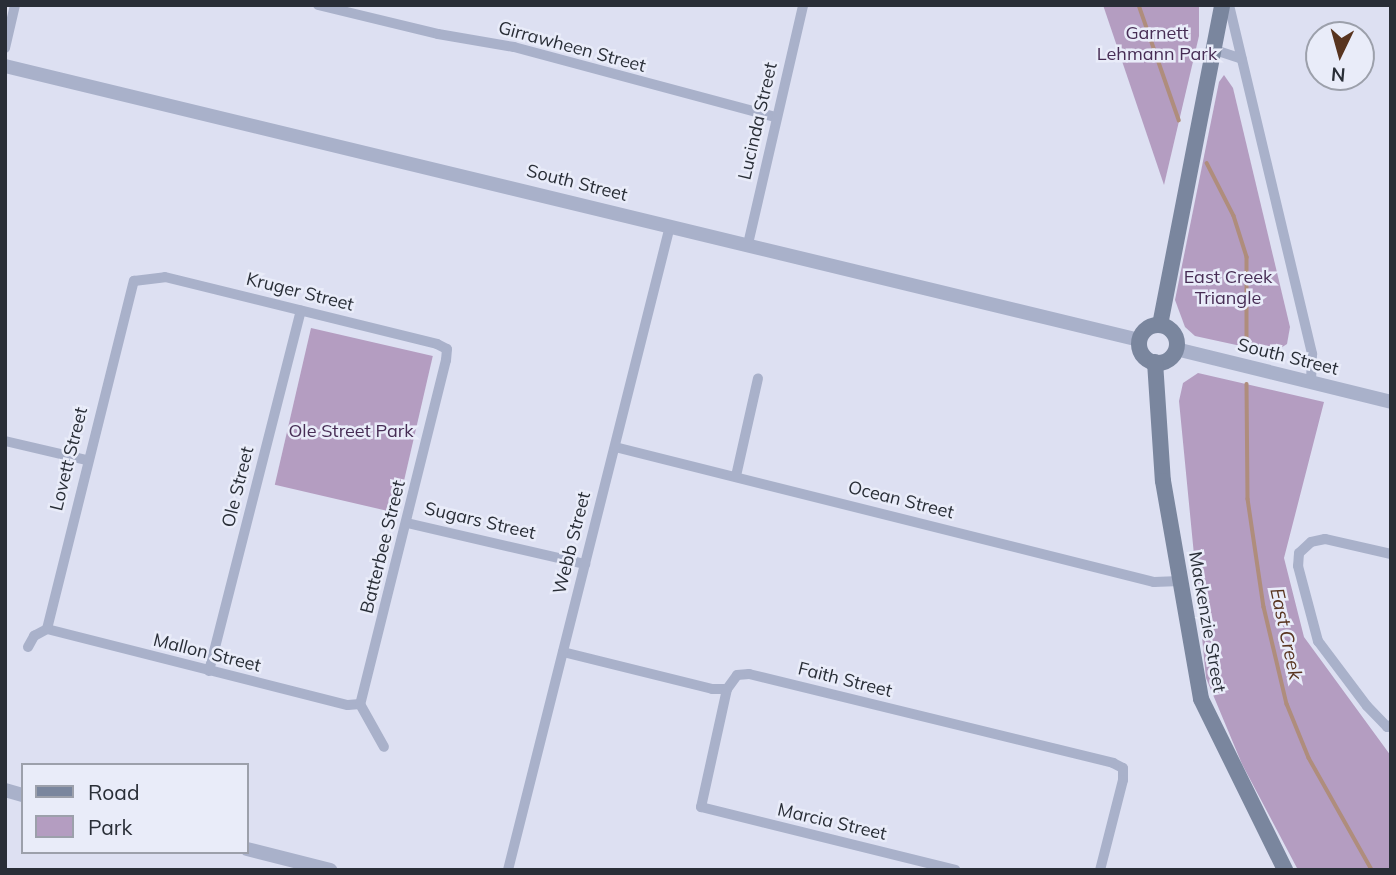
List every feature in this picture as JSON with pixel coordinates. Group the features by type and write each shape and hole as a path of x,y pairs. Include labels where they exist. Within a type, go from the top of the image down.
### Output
{"main road":[{"path":"1160,325 1192,146 1215,50 1222,5"},
{"path":"1160,325 1174,333 1176,349 1168,360 1155,362 1141,352 1139,340 1149,327 1160,325"},
{"name":"Mackenzie Street","path":"1155,362 1157,431 1201,699 1280,868"}],"street":[{"path":"5,48 15,5"},
{"name":"Girrawheen Street","path":"318,5 438,34 514,47 776,117"},
{"name":"Lucinda Street","path":"748,244 803,5"},
{"path":"1229,5 1312,354 1311,382"},
{"path":"1215,50 1242,59"},
{"name":"South Street","path":"5,66 1139,340"},
{"name":"Webb Street","path":"508,870 670,226"},
{"name":"Kruger Street","path":"143,277 165,277 447,349"},
{"name":"Lovett Street","path":"47,629 129,291 143,277"},
{"name":"Ole Street","path":"209,671 301,311"},
{"name":"Batterbee Street","path":"360,704 407,523 447,349"},
{"name":"South Street","path":"1176,349 1391,402"},
{"path":"736,476 758,379"},
{"path":"5,441 86,460"},
{"name":"Ocean Street","path":"615,447 1154,582 1180,580"},
{"name":"Sugars Street","path":"407,523 585,564"},
{"path":"1389,726 1318,641 1301,584 1299,553 1311,542 1325,540 1391,554"},
{"path":"28,647 34,636 47,629"},
{"name":"Mallon Street","path":"47,629 348,705 360,704"},
{"path":"563,652 727,689"},
{"name":"Faith Street","path":"727,689 737,675 749,674 1123,768 1100,870"},
{"name":"Marcia Street","path":"727,689 701,807 955,870"},
{"path":"360,704 384,747"},
{"path":"248,849 299,866 325,869"}],"green space":[{"name":"Garnett Lehmann Park","path":"1103,5 1199,5 1199,36 1164,185"},
{"name":"East Creek Triangle","path":"1224,75 1233,88 1290,327 1287,344 1273,353 1195,336 1185,327 1175,300 1219,82"},
{"name":"Ole Street Park","path":"311,328 433,356 397,513 275,485"},
{"path":"1198,373 1324,402 1284,558 1304,637 1391,756 1391,870 1298,870 1242,764 1206,678 1179,401 1183,383"}],"waterway":[{"name":"East Creek","path":"1139,5 1179,120"},
{"name":"East Creek","path":"1207,163 1234,216 1247,257 1247,348"},
{"name":"East Creek","path":"1247,384 1248,499 1264,607 1287,704 1309,758 1372,870"}]}
